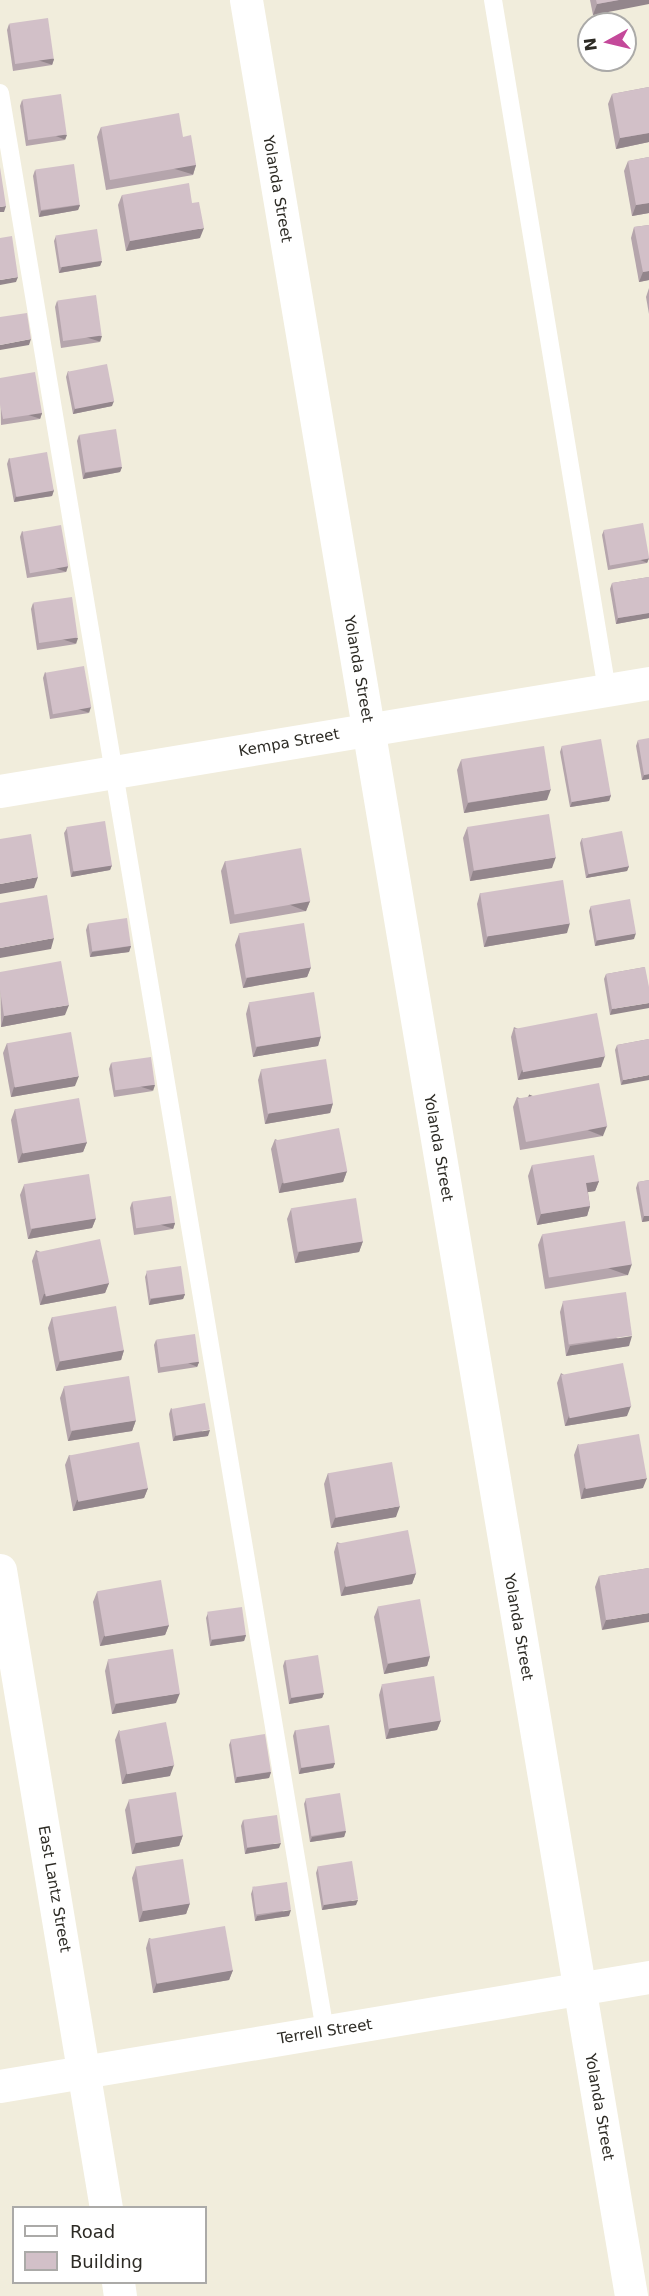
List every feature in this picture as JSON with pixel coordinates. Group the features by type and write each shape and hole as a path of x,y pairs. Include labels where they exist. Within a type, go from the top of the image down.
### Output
{"street":[{"name":"Yolanda Street","path":"246,0 631,2296"},
{"name":"Kempa Street","path":"0,791 649,683"},
{"name":"East Lantz Street","path":"0,1570 106,2206"},
{"name":"Terrell Street","path":"0,2086 649,1977"}],"lane":[{"path":"493,0 608,690"},
{"path":"0,93 325,2032"}],"building":[{"path":"596,0 619,0 597,4"},
{"path":"48,18 54,59 15,64 9,23"},
{"path":"649,87 649,133 620,138 612,94"},
{"path":"61,94 67,135 28,140 22,99"},
{"path":"179,113 183,137 191,135 196,165 110,180 101,127"},
{"path":"649,157 649,203 636,205 628,161"},
{"path":"74,164 80,205 41,210 35,169"},
{"path":"0,167 6,206 0,207"},
{"path":"189,183 192,203 199,202 204,228 130,241 122,195"},
{"path":"649,225 649,271 643,272 634,227"},
{"path":"97,229 102,261 61,267 56,236"},
{"path":"12,236 18,277 0,280 0,238"},
{"path":"96,295 102,336 63,341 57,300"},
{"path":"27,313 31,339 0,345 0,317"},
{"path":"107,364 114,401 75,409 68,372"},
{"path":"35,372 42,413 3,419 0,404 0,378"},
{"path":"116,429 122,467 85,472 79,435"},
{"path":"47,452 54,490 16,497 10,459"},
{"path":"643,523 649,558 610,565 604,530"},
{"path":"61,525 68,566 30,573 23,532"},
{"path":"649,577 649,613 618,618 612,583"},
{"path":"72,597 78,638 39,643 33,602"},
{"path":"84,666 91,707 53,714 46,673"},
{"path":"649,738 649,774 644,775 638,740"},
{"path":"601,739 611,795 572,802 562,746"},
{"path":"544,746 551,789 468,803 461,759"},
{"path":"549,814 556,857 474,870 467,827"},
{"path":"105,821 112,865 74,872 66,827"},
{"path":"622,831 629,866 589,874 582,839"},
{"path":"31,834 38,877 0,884 0,839"},
{"path":"301,848 310,901 235,915 225,861"},
{"path":"563,880 570,923 487,937 480,893"},
{"path":"47,895 54,938 0,948 0,903"},
{"path":"630,899 636,933 597,940 591,906"},
{"path":"127,918 131,946 92,951 88,923"},
{"path":"304,923 311,967 246,978 239,933"},
{"path":"61,961 69,1005 4,1016 0,972"},
{"path":"645,967 649,1003 612,1009 606,974"},
{"path":"314,992 321,1036 256,1047 249,1002"},
{"path":"597,1013 605,1056 523,1072 515,1029"},
{"path":"71,1032 79,1076 15,1088 7,1043"},
{"path":"649,1039 649,1075 623,1080 617,1045"},
{"path":"151,1057 155,1085 115,1090 111,1063"},
{"path":"326,1059 333,1103 268,1114 261,1069"},
{"path":"599,1083 607,1126 526,1142 518,1099"},
{"path":"79,1098 87,1142 23,1154 15,1109"},
{"path":"339,1128 347,1171 284,1184 275,1140"},
{"path":"594,1155 599,1181 586,1183 590,1206 541,1214 532,1165"},
{"path":"89,1174 96,1218 31,1229 24,1184"},
{"path":"649,1180 649,1216 644,1216 638,1182"},
{"path":"171,1196 175,1223 136,1228 132,1201"},
{"path":"356,1198 363,1241 298,1252 291,1208"},
{"path":"625,1221 632,1264 549,1278 542,1234"},
{"path":"100,1239 109,1283 46,1297 36,1253"},
{"path":"181,1266 185,1294 150,1299 146,1271"},
{"path":"626,1292 632,1336 569,1344 563,1301"},
{"path":"116,1306 124,1350 60,1362 52,1317"},
{"path":"195,1334 199,1362 160,1367 156,1339"},
{"path":"623,1363 631,1406 570,1418 561,1375"},
{"path":"129,1376 136,1420 71,1431 64,1386"},
{"path":"205,1403 210,1430 176,1435 172,1409"},
{"path":"639,1434 647,1478 586,1489 578,1445"},
{"path":"139,1442 148,1488 78,1502 69,1456"},
{"path":"392,1462 400,1506 336,1518 328,1473"},
{"path":"408,1530 416,1573 346,1587 337,1544"},
{"path":"649,1568 649,1613 606,1620 599,1576"},
{"path":"161,1580 169,1625 105,1637 97,1591"},
{"path":"420,1599 430,1656 388,1664 378,1606"},
{"path":"242,1607 246,1635 211,1640 207,1612"},
{"path":"173,1649 180,1693 115,1704 108,1659"},
{"path":"318,1655 324,1693 291,1698 285,1660"},
{"path":"434,1676 441,1720 389,1729 382,1684"},
{"path":"166,1722 174,1765 127,1774 119,1731"},
{"path":"329,1725 335,1763 301,1768 295,1730"},
{"path":"265,1734 271,1772 236,1777 230,1739"},
{"path":"176,1792 183,1835 135,1843 129,1800"},
{"path":"340,1793 346,1831 311,1836 305,1798"},
{"path":"277,1815 281,1843 247,1847 243,1820"},
{"path":"183,1859 190,1903 143,1911 136,1867"},
{"path":"352,1861 358,1900 324,1905 317,1866"},
{"path":"287,1882 291,1910 256,1915 252,1887"},
{"path":"225,1926 233,1970 157,1984 149,1939"}]}
